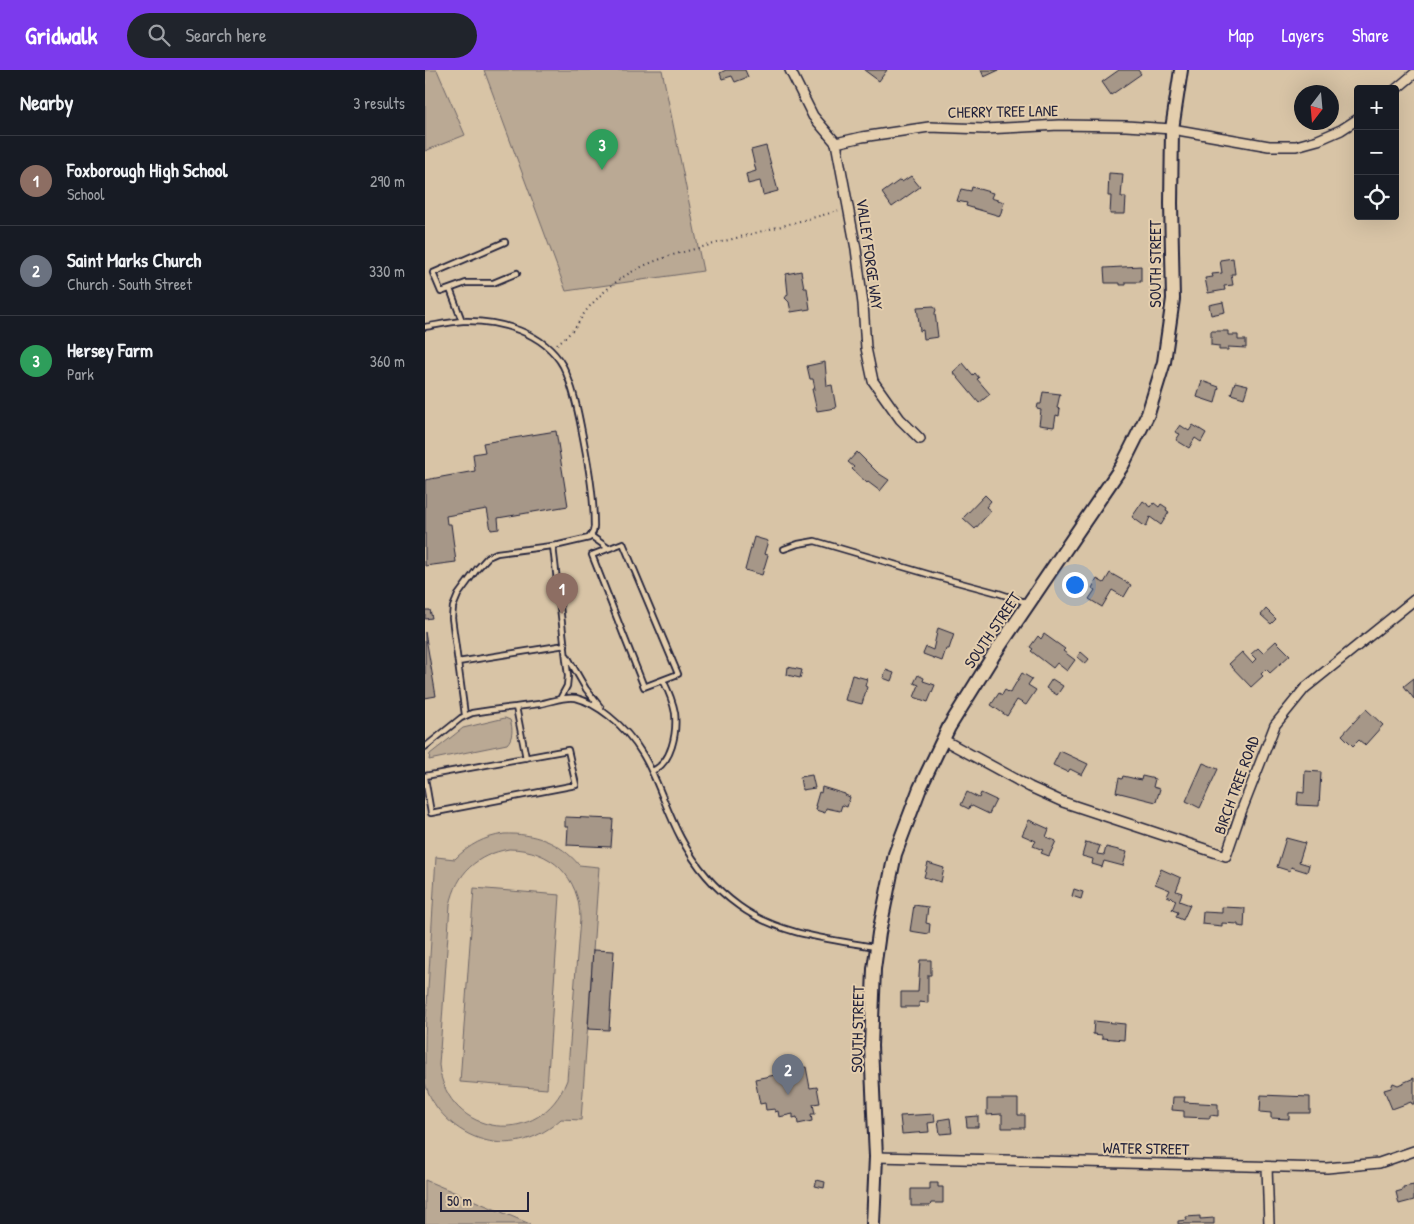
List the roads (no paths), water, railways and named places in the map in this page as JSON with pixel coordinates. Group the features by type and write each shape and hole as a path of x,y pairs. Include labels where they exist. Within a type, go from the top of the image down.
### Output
{"main road":[{"name":"SOUTH STREET","path":"873,1224 876,1157 871,1046 874,969 895,854 921,788 949,727 993,656 1122,466 1148,414 1164,362 1173,299 1172,129 1181,70"}],"street":[{"name":"VALLEY FORGE WAY","path":"789,70 813,116 836,143 862,295 866,348 873,380 900,419 920,439"},
{"path":"1399,87 1414,74"},
{"name":"CHERRY TREE LANE","path":"836,143 862,136 929,127 985,129 1125,126 1172,129 1269,146 1296,146 1341,130 1354,122"},
{"name":"BIRCH TREE ROAD","path":"943,740 1030,787 1063,802 1226,856 1275,724 1305,688 1414,600"},
{"name":"WATER STREET","path":"876,1157 1327,1168 1379,1163 1414,1151"},
{"path":"1267,1167 1269,1224"}],"lane":[{"path":"505,242 433,273 441,292 466,283 493,283 517,273"},
{"path":"450,289 462,321"},
{"path":"425,327 462,321 496,324 513,328 536,339 549,350 564,369 578,412 592,493 594,527 591,536 585,540 553,546 497,553 484,560 458,595 452,611 465,715"},
{"path":"591,536 608,548"},
{"path":"784,549 815,541 1029,603"},
{"path":"623,543 678,674 645,687 592,555 608,548 623,543"},
{"path":"553,546 566,653 567,686 559,698"},
{"path":"458,662 565,645"},
{"path":"566,653 586,689 605,713"},
{"path":"652,771 664,764 670,750 675,729 675,712 663,680"},
{"path":"425,748 465,715 487,710 551,702 559,698 586,701 605,713 631,736 652,771 671,819 693,859 714,884 738,906 755,917 785,929 809,936 877,948"},
{"path":"516,707 525,758"},
{"path":"568,750 576,785 431,813 425,777 568,750"}],"place":[{"name":"Hersey Farm","path":"602,170"},
{"name":"Foxborough High School","path":"562,614"},
{"name":"Saint Marks Church","path":"788,1095"}]}
